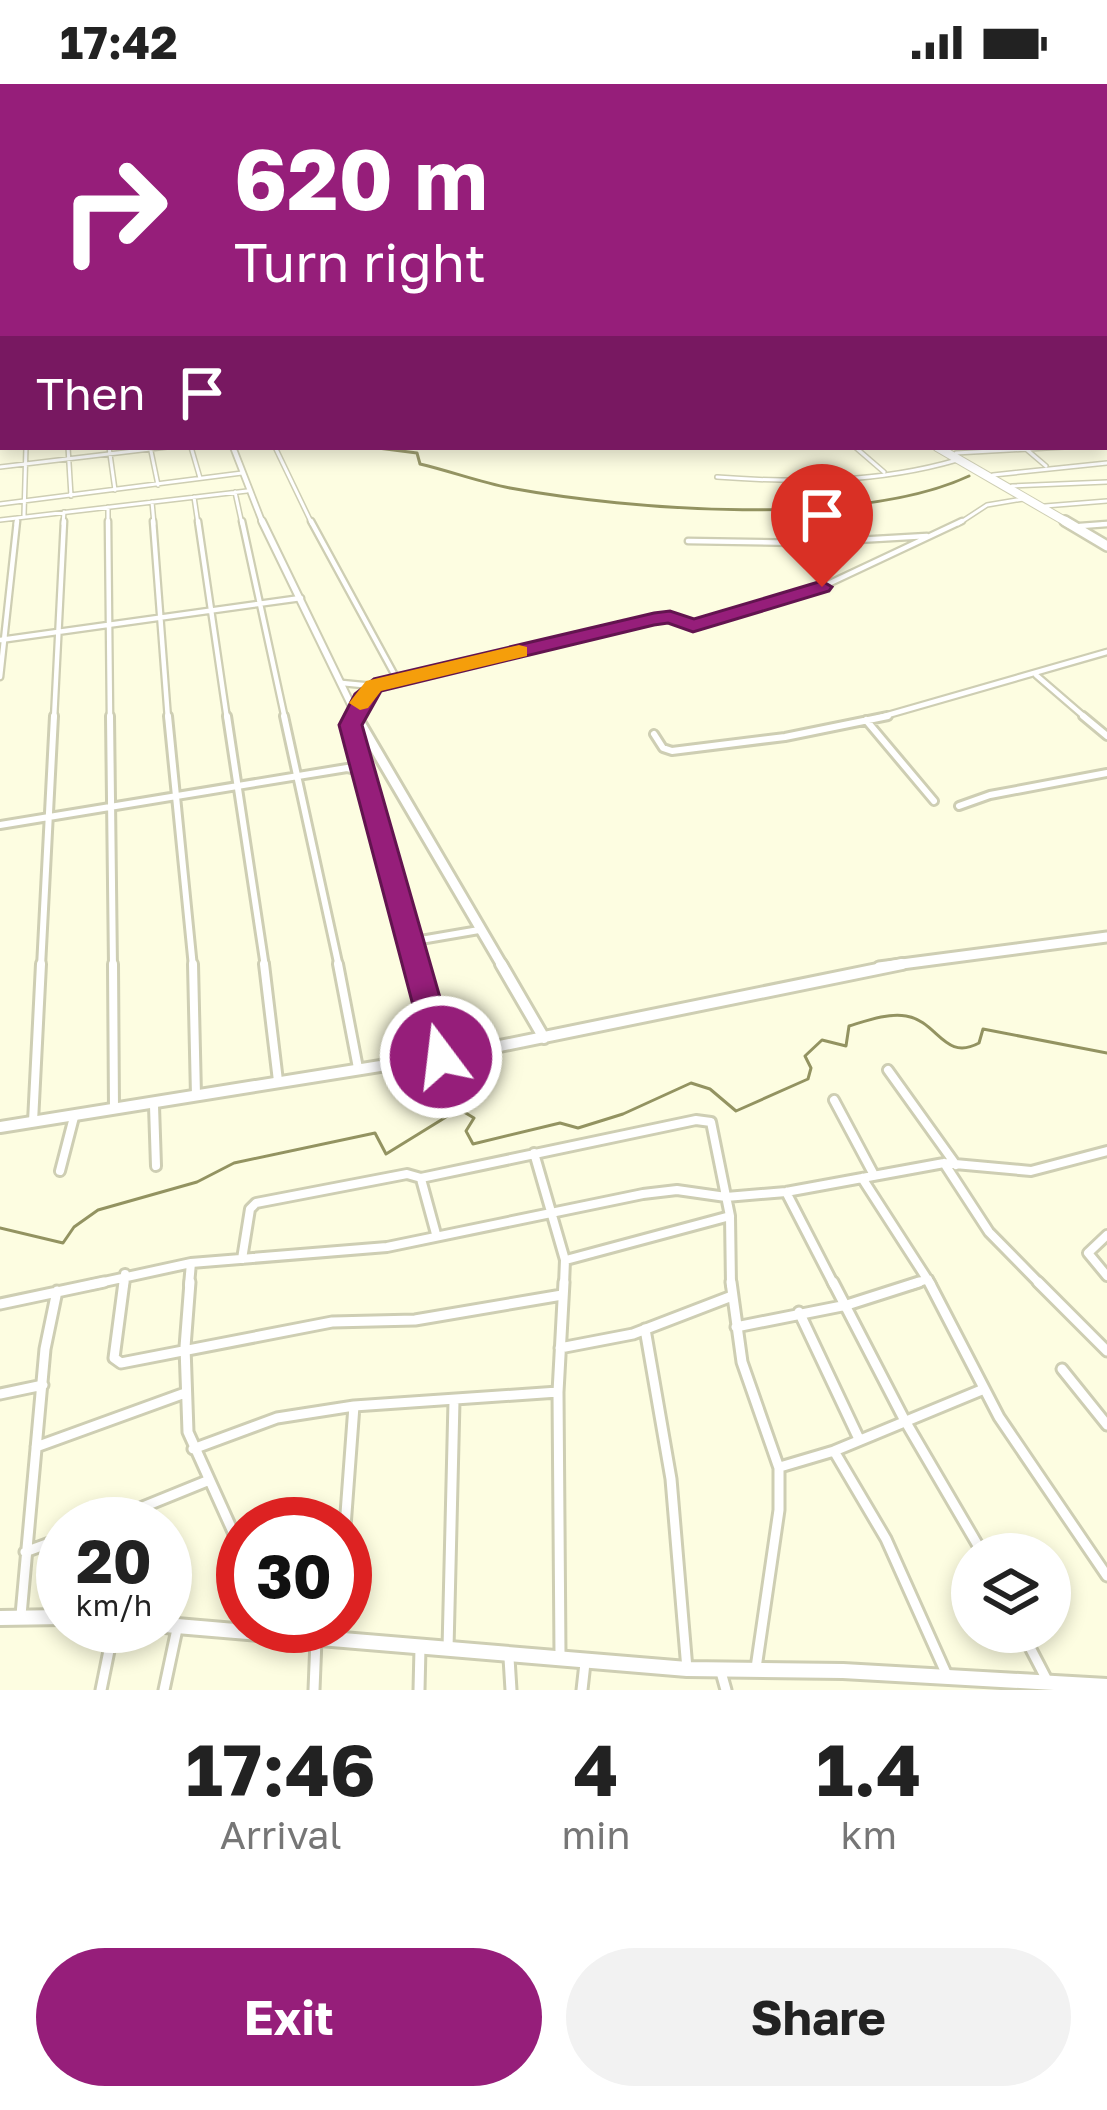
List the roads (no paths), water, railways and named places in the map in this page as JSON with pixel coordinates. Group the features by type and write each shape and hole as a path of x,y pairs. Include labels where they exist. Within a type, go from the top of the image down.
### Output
{"highway":[{"path":"946,450 1107,544"},
{"path":"957,456 1107,544"}],"street":[{"path":"0,677 25,501 26,450"},
{"path":"68,450 71,496"},
{"path":"0,467 110,450 116,490"},
{"path":"150,450 158,484"},
{"path":"192,450 200,479"},
{"path":"234,450 247,491 356,714 544,1038"},
{"path":"276,450 286,478 398,681"},
{"path":"859,450 887,474"},
{"path":"718,477 801,483 887,474 957,456 1007,450"},
{"path":"1026,450 1046,466"},
{"path":"993,475 1107,463"},
{"path":"0,504 242,473"},
{"path":"1012,486 1107,482"},
{"path":"147,486 194,972 196,1100"},
{"path":"0,520 247,491"},
{"path":"235,492 358,1071"},
{"path":"194,497 278,1085"},
{"path":"342,683 374,686 654,619 670,617 687,626 710,621 809,593 961,524 990,504 1027,499"},
{"path":"1046,506 1107,501"},
{"path":"108,507 114,1112"},
{"path":"33,1122 64,512"},
{"path":"1080,526 1107,524"},
{"path":"688,541 805,544 931,536"},
{"path":"2,639 301,598"},
{"path":"654,734 663,748 672,751 785,737 866,720 1107,652"},
{"path":"1036,675 1107,736"},
{"path":"374,686 350,725 441,1057"},
{"path":"866,720 934,801"},
{"path":"0,825 299,777 347,768 359,760"},
{"path":"347,768 362,772"},
{"path":"959,806 990,795 1107,773"},
{"path":"410,942 478,930"},
{"path":"0,1127 196,1100 441,1057 871,968 1107,937"},
{"path":"888,1070 957,1166"},
{"path":"834,1100 868,1177 928,1279 984,1389 1050,1496 1107,1576"},
{"path":"154,1106 156,1166"},
{"path":"60,1171 74,1117"},
{"path":"242,1259 250,1209 256,1203 407,1174 421,1178 707,1120 730,1216 736,1327 748,1385 779,1468 779,1510 755,1669"},
{"path":"0,1304 191,1263 387,1247 643,1193 677,1190 726,1197 786,1192 944,1163 1031,1171 1107,1151"},
{"path":"534,1153 565,1260 558,1392 560,1657"},
{"path":"944,1163 989,1232 1107,1351"},
{"path":"421,1178 436,1234"},
{"path":"786,1192 904,1419 971,1533"},
{"path":"565,1260 730,1216"},
{"path":"1107,1235 1088,1253 1107,1276"},
{"path":"191,1263 185,1394 193,1449 216,1499"},
{"path":"125,1274 113,1358 121,1363 332,1322 415,1319 562,1295"},
{"path":"736,1327 847,1304 928,1279"},
{"path":"21,1616 35,1448 57,1291"},
{"path":"560,1348 645,1329 732,1296"},
{"path":"800,1312 859,1440"},
{"path":"645,1329 670,1479 688,1669"},
{"path":"1062,1369 1107,1425"},
{"path":"0,1394 43,1385"},
{"path":"779,1468 834,1451 984,1389"},
{"path":"193,1449 277,1418 354,1406 558,1392"},
{"path":"35,1448 185,1394"},
{"path":"448,1649 454,1401"},
{"path":"347,1497 354,1406"},
{"path":"834,1451 896,1558 947,1675"},
{"path":"170,1497 207,1481"},
{"path":"25,1552 36,1548"},
{"path":"0,1618 36,1616"},
{"path":"372,1638 420,1648 688,1669 755,1669 928,1682 947,1675 1107,1686"},
{"path":"419,1690 420,1648"},
{"path":"508,1652 511,1690"},
{"path":"101,1690 109,1653"},
{"path":"164,1690 168,1653"},
{"path":"314,1690 315,1653"},
{"path":"1036,1653 1058,1686"},
{"path":"582,1690 585,1659"},
{"path":"720,1669 726,1690"}],"waterway":[{"path":"394,450 417,453 420,464 510,488 678,508 742,510 867,503 969,476"},
{"path":"0,1228 63,1243 74,1227 98,1210 197,1182 234,1163 375,1133 386,1154 459,1109 474,1118 466,1131 473,1144 560,1123 578,1128 623,1114 691,1083 710,1089 736,1111 808,1079 811,1068 805,1056 822,1040 846,1046 849,1026 884,1017 917,1019 957,1047 979,1043 983,1029 1107,1053"}]}
